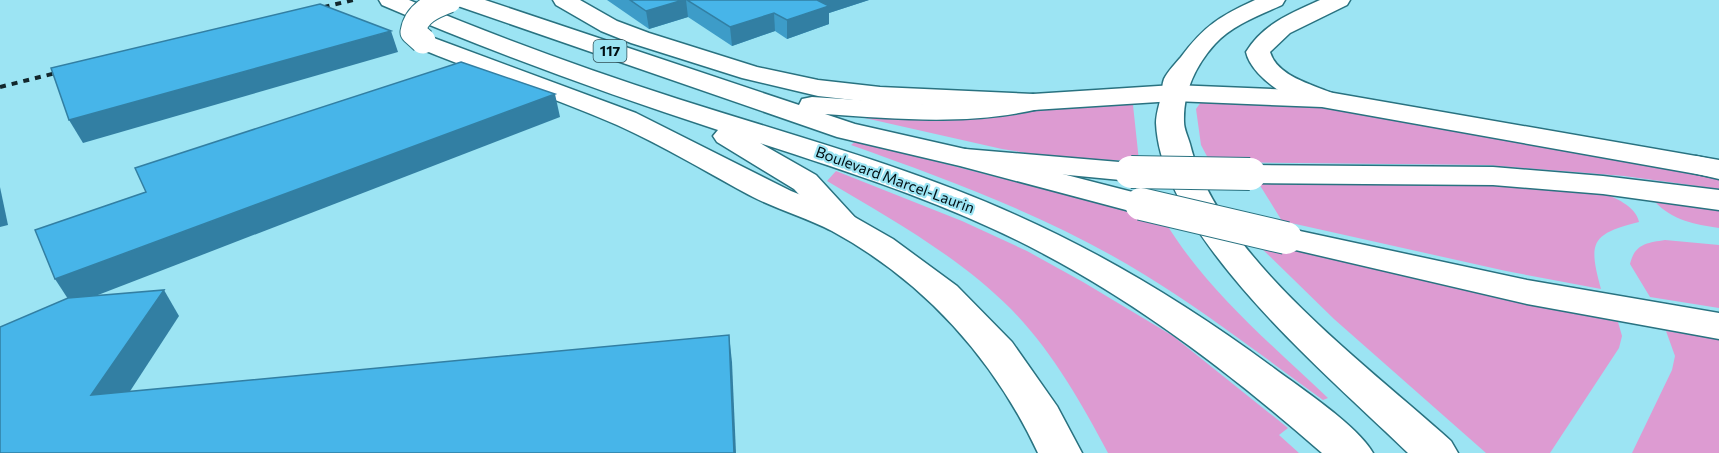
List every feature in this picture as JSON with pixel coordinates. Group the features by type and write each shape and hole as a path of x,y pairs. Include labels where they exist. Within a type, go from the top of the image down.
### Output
{"main road":[{"name":"Boulevard Marcel-Laurin","path":"390,0 478,36 682,109 809,148 908,182 1053,244 1184,322 1239,361 1351,453"},
{"path":"449,0 428,9 417,17 413,32 423,41 625,119 688,149 781,199 845,224 907,264 935,285 987,336 1029,392 1060,453"},
{"name":"Boulevard Marcel-Laurin","path":"463,0 847,131 965,158"},
{"path":"564,0 609,26 632,35 751,73 794,83 880,95 1033,102"},
{"path":"1274,0 1235,19 1208,37 1180,73 1174,93 1171,128 1175,151 1188,185 1209,225 1266,294 1436,453"},
{"path":"1322,99 1270,72 1261,62 1258,52 1263,42 1275,32 1339,0"},
{"path":"759,100 918,113 962,112 1033,102 1174,93 1322,99 1711,168"},
{"path":"682,109 805,182 845,224"},
{"path":"965,158 1131,172 1493,176 1604,185 1719,200"},
{"path":"965,158 1141,204 1527,292 1719,326"}],"shaded area":[{"path":"1131,102 1139,161 1057,158 1002,149 847,114 1004,114 1070,105"},
{"path":"1201,102 1324,106 1719,175 1719,189 1624,176 1487,165 1210,162 1201,145 1196,109"},
{"path":"856,141 1164,220 1180,245 1219,292 1261,336 1328,398 1323,400 1191,305 1110,255 1001,202 851,145"},
{"path":"836,171 962,221 1027,251 1173,336 1288,428 1279,435 1299,453 1108,453 1053,360 1011,309 991,290 946,255 827,181"},
{"path":"1256,179 1469,181 1600,192 1618,199 1629,207 1634,211 1639,222 1611,231 1597,242 1595,260 1601,289 1506,271 1282,221"},
{"path":"1654,198 1719,205 1719,228 1692,223 1676,217 1661,208"},
{"path":"1253,240 1618,322 1622,336 1619,348 1550,453 1486,453 1334,319"},
{"path":"1665,240 1719,245 1719,308 1650,297 1630,264 1638,248"},
{"path":"1666,331 1719,339 1719,453 1632,453 1672,370 1675,356"}],"building":[{"path":"630,0 683,0 646,11"},
{"path":"687,0 817,0 829,6 787,20 774,13 730,27"},
{"path":"320,4 391,31 69,120 51,68"},
{"path":"461,62 555,94 55,279 35,230 146,192 135,168"},
{"path":"164,290 91,395 729,335 734,453 0,453 0,327 68,298"}],"railway":[{"path":"312,10 353,0"},
{"path":"0,87 68,70"}]}
